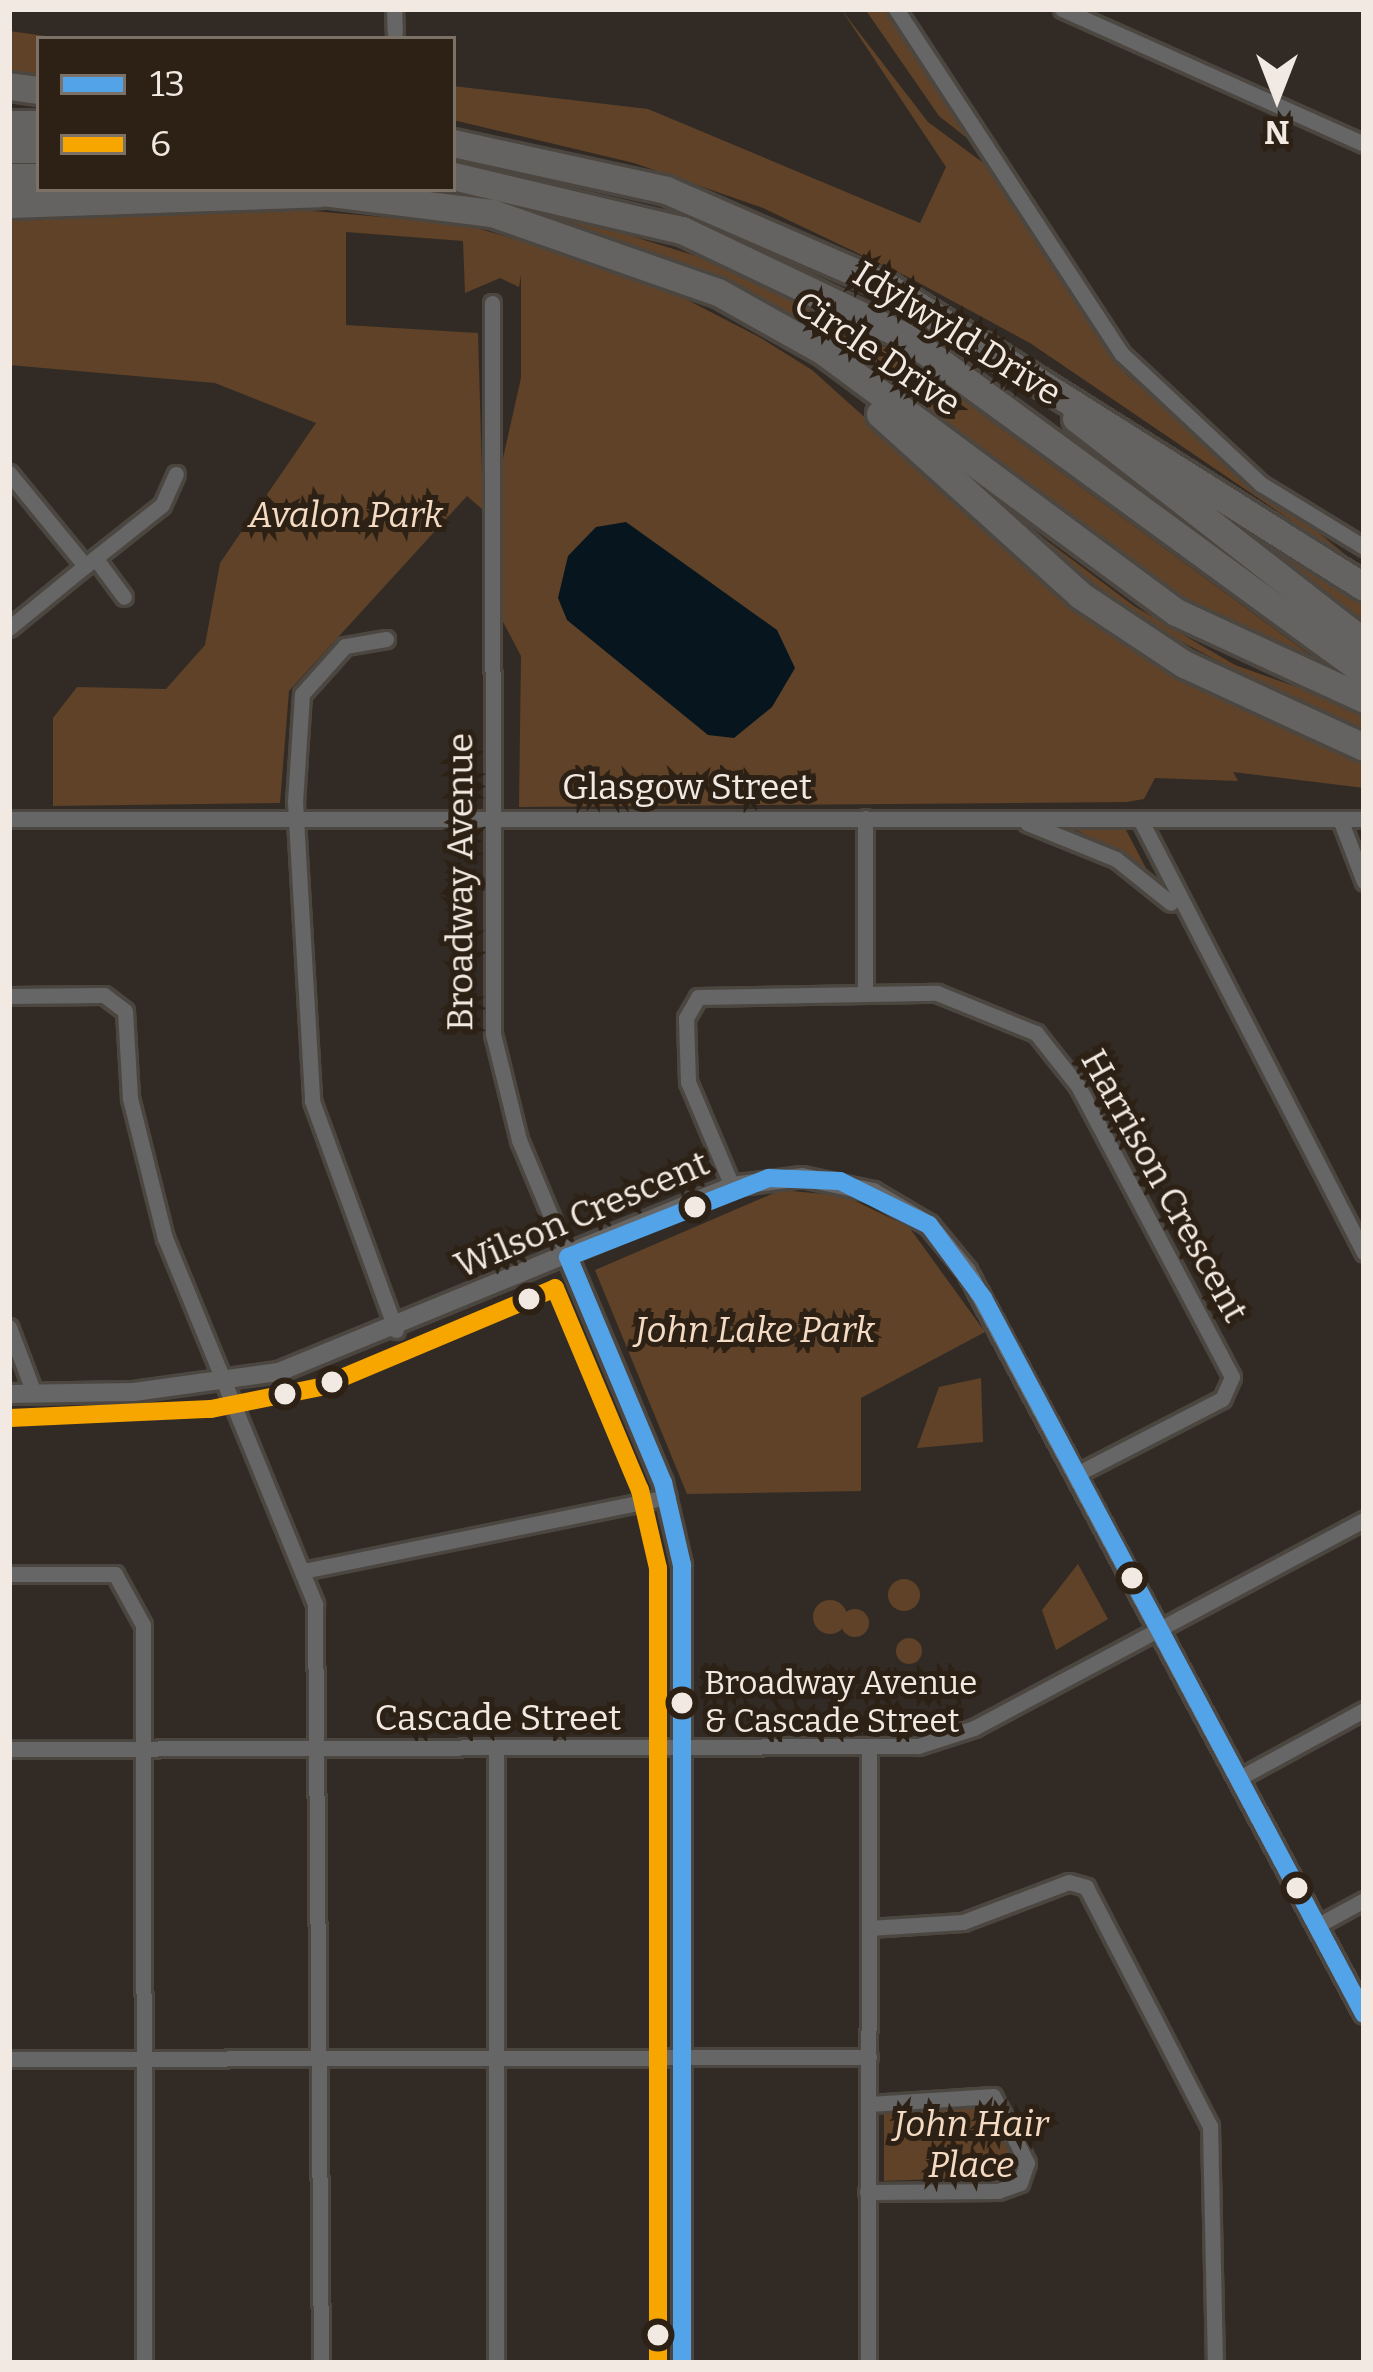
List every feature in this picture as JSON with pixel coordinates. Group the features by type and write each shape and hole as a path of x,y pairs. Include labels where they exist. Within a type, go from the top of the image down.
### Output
{"highway":[{"name":"Circle Drive","path":"456,144 686,197 885,285 1364,587"},
{"name":"Idylwyld Drive","path":"456,177 682,230 906,337 1364,672"},
{"name":"Circle Drive","path":"341,192 492,213 596,244 766,321 1176,612 1354,696"},
{"path":"9,204 341,192"},
{"path":"766,321 1080,595 1184,664 1364,747"},
{"name":"Idylwyld Drive","path":"979,341 1364,642"}],"street":[{"path":"394,9 394,32"},
{"path":"896,9 1121,354 1261,484 1364,547"},
{"path":"1061,9 1364,144"},
{"name":"Broadway Avenue","path":"492,302 494,818 501,1086 668,1497 682,1565 682,2363"},
{"path":"9,472 124,597"},
{"path":"9,628 162,505 176,474"},
{"path":"386,639 345,646 302,694 296,818 312,1101 396,1330"},
{"path":"865,818 866,991"},
{"name":"Glasgow Street","path":"9,819 1364,819"},
{"path":"1013,819 1116,859 1181,915"},
{"path":"1140,819 1181,915 1364,1253"},
{"path":"1340,819 1364,882"},
{"name":"Harrison Crescent","path":"732,1186 688,1082 692,1004 710,991 866,991 967,998 1036,1033 1078,1086 1228,1362 1222,1399 1077,1474"},
{"path":"9,995 104,995 125,1011 142,1162 225,1382 308,1570 321,1633 321,2363"},
{"name":"Wilson Crescent","path":"9,1394 225,1382 396,1330 732,1186 839,1181 929,1225 968,1271 1364,2014"},
{"path":"9,1327 34,1393"},
{"path":"308,1570 668,1497"},
{"name":"Cascade Street","path":"9,1749 868,1749 946,1741 1364,1520"},
{"path":"9,1574 122,1578 143,1625 144,2363"},
{"path":"1240,1777 1364,1710"},
{"path":"868,1749 868,2363"},
{"path":"496,1750 496,2363"},
{"path":"869,1928 963,1922 1069,1882 1086,1887 1210,2126 1215,2363"},
{"path":"1320,1924 1364,1900"},
{"path":"9,2059 869,2057"},
{"path":"867,2192 1007,2190 1027,2163 993,2096 868,2104"}],"green space":[{"path":"841,9 928,122 997,173 1127,375 1364,570 1030,343 910,278 763,208 634,163 456,121 456,86 648,109 920,223 946,167"},
{"path":"865,9 884,9 977,146 939,116"},
{"path":"9,31 46,36 36,36 36,77 9,74"},
{"path":"486,191 709,260 901,355 1336,674 1190,607 734,283"},
{"name":"Avalon Park","path":"243,205 463,224 641,276 761,338 812,370 1087,617 1364,760 1364,788 1233,772 1238,781 1155,778 1144,799 1127,802 519,807 521,656 502,620 501,467 521,378 521,275 519,287 500,278 465,293 463,241 346,232 346,325 478,333 483,510 467,496 289,691 280,803 53,806 53,718 77,687 166,689 205,645 220,563 316,423 215,383 9,365 9,213"},
{"path":"946,465 1134,606 1235,665 1364,711 1364,738 1095,596"},
{"path":"1219,512 1364,603 1364,623"},
{"path":"1074,829 1126,830 1149,874 1113,849"},
{"name":"John Lake Park","path":"781,1190 845,1196 909,1227 985,1332 861,1398 861,1491 687,1494 595,1270"},
{"path":"981,1378 983,1442 917,1448 939,1387"},
{"path":"1078,1564 1108,1619 1056,1650 1042,1610"},
{"path":"904,1579 915,1584 920,1595 915,1606 904,1611 893,1606 888,1595 893,1584"},
{"path":"830,1600 842,1605 847,1617 842,1629 830,1634 818,1629 813,1617 818,1605"},
{"path":"855,1609 865,1613 869,1623 865,1633 855,1637 845,1633 841,1623 845,1613"},
{"path":"909,1638 919,1641 919,1661 909,1664 899,1661 896,1651 899,1641"},
{"name":"John Hair Place","path":"989,2102 1020,2156 1012,2176 884,2181 884,2114"}],"shaded area":[{"path":"626,522 777,630 795,668 772,707 734,738 708,735 567,620 558,598 568,556 596,527"}],"transit line":[{"name":"13","path":"682,2363 682,1565 663,1483 568,1257 769,1178 840,1181 929,1225 983,1298 1364,2014"},
{"name":"6","path":"10,1418 211,1409 320,1387 555,1288 640,1490 658,1568 658,2363"}],"place":[{"name":"Broadway Avenue & Cascade Street","path":"682,1703"}]}
